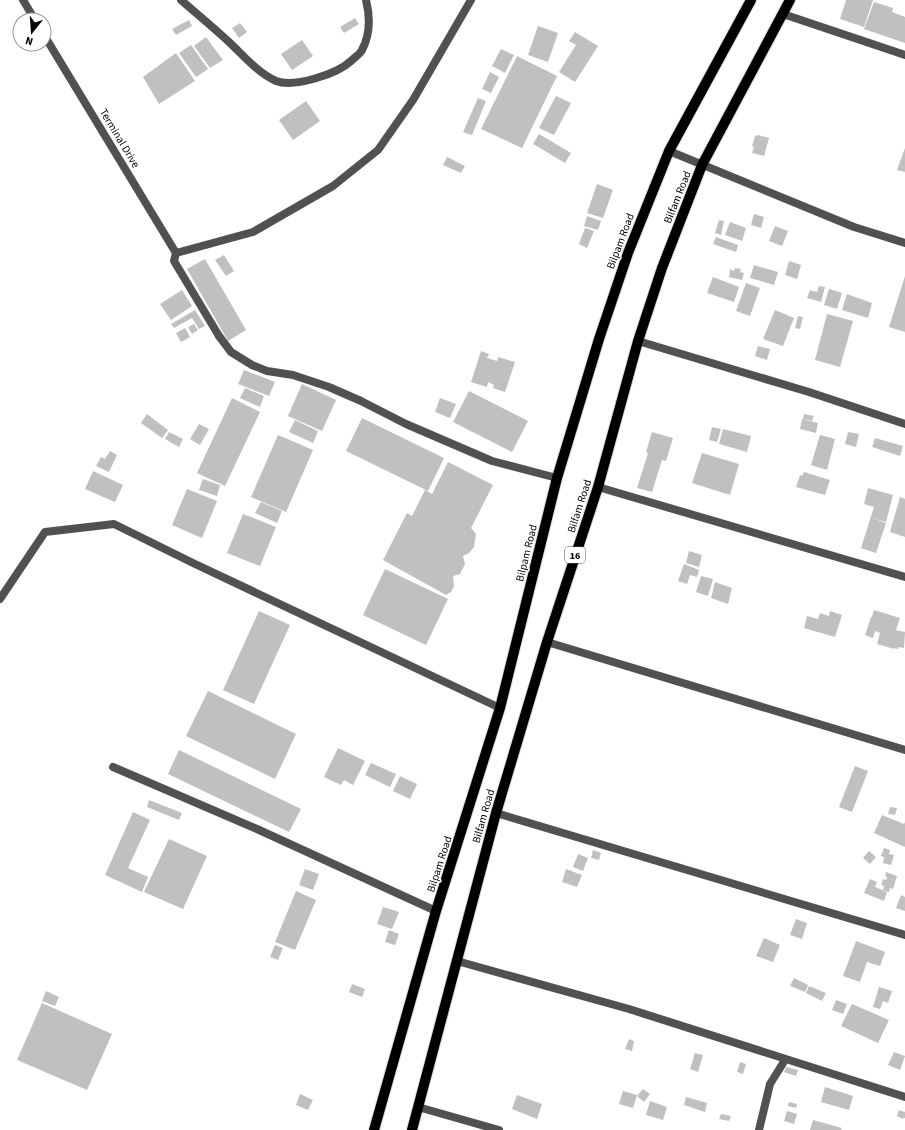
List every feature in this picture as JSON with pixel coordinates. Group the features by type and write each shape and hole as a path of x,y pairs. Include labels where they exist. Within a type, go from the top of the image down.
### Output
{"main road":[{"name":"Bilpam Road","path":"374,1130 436,911 500,708 557,478 599,339 628,253 669,151 751,0"},
{"name":"Bilfam Road","path":"412,1130 496,813 547,642 598,487 638,341 662,268 702,165 790,0"}],"street":[{"path":"23,0 30,12"},
{"path":"181,0 263,73 278,81 291,83 321,77 346,66 361,52 369,29 368,7 366,0"},
{"path":"176,253 253,232 333,186 378,150 413,100 471,0"},
{"path":"783,14 905,55"},
{"name":"Terminal Drive","path":"52,48 176,253 174,261 230,352 252,365 267,371 293,375 329,387 361,401 406,424 492,461 557,478"},
{"path":"669,151 854,227 905,244"},
{"path":"638,341 809,392 905,424"},
{"path":"598,487 905,578"},
{"path":"0,599 45,532 114,524 193,563 500,708"},
{"path":"547,642 905,750"},
{"path":"113,768 264,833 436,911"},
{"path":"496,813 905,934"},
{"path":"457,960 629,1009 785,1060 905,1097"},
{"path":"759,1130 770,1084 785,1060"},
{"path":"418,1107 499,1130"}],"building":[{"path":"846,0 873,0 864,27 840,19"},
{"path":"874,2 893,8 892,12 905,17 905,43 864,29"},
{"path":"355,18 359,24 344,33 340,27"},
{"path":"189,20 192,26 176,35 172,29"},
{"path":"240,23 247,32 239,38 232,28"},
{"path":"538,26 558,33 548,62 528,55"},
{"path":"575,32 598,46 575,82 559,72 576,45 569,41"},
{"path":"206,37 223,60 210,68 194,46"},
{"path":"302,40 313,56 292,70 281,54"},
{"path":"191,45 208,69 196,77 179,53"},
{"path":"501,49 514,55 505,73 492,66"},
{"path":"176,53 195,81 159,104 143,77"},
{"path":"517,56 557,76 522,148 481,129"},
{"path":"490,72 499,77 491,93 482,89"},
{"path":"556,96 571,103 554,135 539,128"},
{"path":"478,98 486,101 472,135 463,132"},
{"path":"306,101 320,121 293,140 279,120"},
{"path":"539,134 571,153 565,163 533,144"},
{"path":"758,135 769,138 764,156 752,153 754,147 752,146 755,136"},
{"path":"905,148 905,172 897,170"},
{"path":"447,157 465,166 461,173 443,165"},
{"path":"597,184 613,190 603,218 587,213"},
{"path":"754,214 764,217 761,228 751,225"},
{"path":"587,216 601,221 598,230 584,226"},
{"path":"719,220 724,221 721,235 715,233"},
{"path":"730,222 746,228 742,241 725,235"},
{"path":"775,226 788,231 782,246 769,241"},
{"path":"585,228 594,231 587,248 579,244"},
{"path":"716,237 738,245 736,252 713,244"},
{"path":"224,255 234,271 226,276 215,260"},
{"path":"205,259 246,330 228,341 187,269"},
{"path":"789,261 801,265 797,279 785,275"},
{"path":"754,265 778,272 774,285 750,278"},
{"path":"735,268 741,269 740,272 744,273 742,280 729,277 730,269 734,271"},
{"path":"905,276 905,332 889,327"},
{"path":"713,277 739,287 734,302 707,293"},
{"path":"746,283 760,288 750,316 736,311"},
{"path":"819,286 825,287 821,302 807,298 810,290 817,292"},
{"path":"829,289 842,293 837,309 824,305"},
{"path":"182,290 192,306 171,320 160,304"},
{"path":"847,294 872,303 868,318 842,310"},
{"path":"195,310 205,326 199,329 192,318 174,328 171,324"},
{"path":"775,310 794,318 783,346 763,339"},
{"path":"827,314 853,321 840,367 815,360"},
{"path":"798,316 803,317 800,329 795,328"},
{"path":"194,324 198,330 192,334 188,327"},
{"path":"185,328 190,337 181,342 176,333"},
{"path":"758,346 770,349 767,360 755,356"},
{"path":"481,351 489,354 487,358 497,361 498,357 515,362 505,392 493,388 494,385 488,382 487,387 471,382"},
{"path":"244,370 275,382 269,396 238,384"},
{"path":"302,384 336,400 322,431 288,416"},
{"path":"245,388 264,396 260,407 240,398"},
{"path":"469,391 528,421 512,452 453,422"},
{"path":"232,398 260,412 225,486 197,473"},
{"path":"440,398 456,404 450,418 435,412"},
{"path":"147,414 168,430 162,438 141,423"},
{"path":"804,414 814,416 812,421 803,419"},
{"path":"362,418 444,458 428,491 346,451"},
{"path":"802,419 818,423 816,433 800,429"},
{"path":"295,420 318,431 313,443 289,432"},
{"path":"199,424 209,429 200,445 190,439"},
{"path":"712,427 721,429 717,442 709,440"},
{"path":"723,429 751,436 747,452 719,444"},
{"path":"169,432 183,439 179,447 165,439"},
{"path":"652,432 673,438 666,461 662,460 652,492 637,488 648,453 646,452"},
{"path":"848,432 859,434 856,447 845,444"},
{"path":"278,435 313,450 286,512 251,497"},
{"path":"820,435 835,439 827,470 811,465"},
{"path":"875,438 903,446 900,456 872,447"},
{"path":"110,451 117,455 109,472 96,466 101,457 105,459"},
{"path":"702,453 739,464 730,495 692,483"},
{"path":"448,462 493,485 471,528 476,534 474,547 469,553 463,556 465,564 460,574 453,576 454,586 451,592 446,595 383,560 407,513 412,516 425,490 432,494"},
{"path":"93,471 123,485 115,502 85,489"},
{"path":"804,472 830,480 825,495 796,487 800,475 802,476"},
{"path":"203,479 220,485 217,496 199,490"},
{"path":"868,488 893,495 886,522 872,518 886,523 876,553 861,548 874,507 864,504"},
{"path":"187,489 217,501 202,538 172,525"},
{"path":"900,497 905,499 905,537 890,532"},
{"path":"261,502 282,511 277,523 255,513"},
{"path":"243,514 276,527 260,566 227,553"},
{"path":"689,551 702,555 699,567 686,563"},
{"path":"684,564 699,570 697,577 690,575 687,584 678,581"},
{"path":"385,569 448,599 426,645 363,615"},
{"path":"701,576 713,579 708,596 696,592"},
{"path":"715,582 732,588 728,604 711,598"},
{"path":"874,610 900,618 896,630 905,632 904,648 899,647 898,649 894,649 877,644 880,633 875,631 873,638 865,635"},
{"path":"259,611 290,625 254,704 223,690"},
{"path":"830,611 842,615 835,637 804,628 807,616 818,619 820,613 829,616"},
{"path":"208,691 296,734 275,779 186,736"},
{"path":"338,748 365,761 353,785 344,780 341,785 324,777"},
{"path":"179,750 301,809 289,832 168,774"},
{"path":"371,763 396,774 390,787 365,775"},
{"path":"855,766 868,771 852,812 839,807"},
{"path":"400,776 417,784 410,799 393,791"},
{"path":"149,800 182,813 179,820 147,807"},
{"path":"890,807 897,808 895,815 888,814"},
{"path":"133,812 150,820 128,868 148,877 142,892 105,875"},
{"path":"882,815 904,824 905,822 905,847 874,833"},
{"path":"169,839 207,856 183,909 144,892"},
{"path":"884,848 890,850 889,854 894,855 891,865 883,863 884,857 881,856"},
{"path":"593,850 601,853 599,860 591,858"},
{"path":"869,851 876,857 870,864 863,858"},
{"path":"578,854 588,858 583,871 573,867"},
{"path":"305,869 319,874 313,890 299,885"},
{"path":"566,869 582,875 577,887 562,882"},
{"path":"886,872 897,876 893,889 890,888 889,892 883,890 884,886 881,885 883,879 886,880"},
{"path":"870,879 877,882 875,887 887,892 884,901 864,893"},
{"path":"296,891 316,900 295,950 275,942"},
{"path":"901,895 905,897 905,911 896,908"},
{"path":"383,907 399,912 392,929 377,924"},
{"path":"796,919 807,923 802,939 790,935"},
{"path":"389,930 399,934 395,945 385,942"},
{"path":"764,938 780,945 773,962 756,956"},
{"path":"856,941 885,952 880,966 867,962 860,982 843,976"},
{"path":"275,945 283,948 278,960 270,957"},
{"path":"794,978 808,985 805,992 790,986"},
{"path":"352,984 365,989 362,997 349,992"},
{"path":"809,986 826,993 822,1001 806,993"},
{"path":"879,987 892,991 888,1003 883,1001 880,1009 873,1007"},
{"path":"46,991 59,997 55,1006 42,1001"},
{"path":"836,1000 847,1004 843,1014 832,1010"},
{"path":"42,1003 112,1034 87,1090 17,1060"},
{"path":"852,1004 889,1020 878,1043 841,1026"},
{"path":"629,1039 634,1041 632,1051 625,1049"},
{"path":"894,1052 905,1056 900,1070 888,1065"},
{"path":"695,1053 703,1055 698,1072 690,1069"},
{"path":"740,1062 746,1064 743,1074 737,1072"},
{"path":"786,1067 798,1070 796,1076 784,1072"},
{"path":"825,1087 853,1096 849,1110 821,1102"},
{"path":"643,1089 650,1094 644,1102 637,1096"},
{"path":"623,1091 637,1095 633,1108 619,1104"},
{"path":"300,1094 313,1100 308,1110 296,1105"},
{"path":"517,1095 542,1104 537,1119 512,1109"},
{"path":"686,1097 707,1103 705,1112 684,1105"},
{"path":"650,1101 667,1107 663,1120 646,1115"},
{"path":"789,1102 797,1104 796,1108 788,1106"},
{"path":"899,1110 905,1112 905,1118 903,1119 897,1116"},
{"path":"787,1111 797,1114 794,1124 784,1121"},
{"path":"721,1114 731,1116 729,1121 719,1119"},
{"path":"813,1120 842,1128 841,1130 810,1130"}]}
